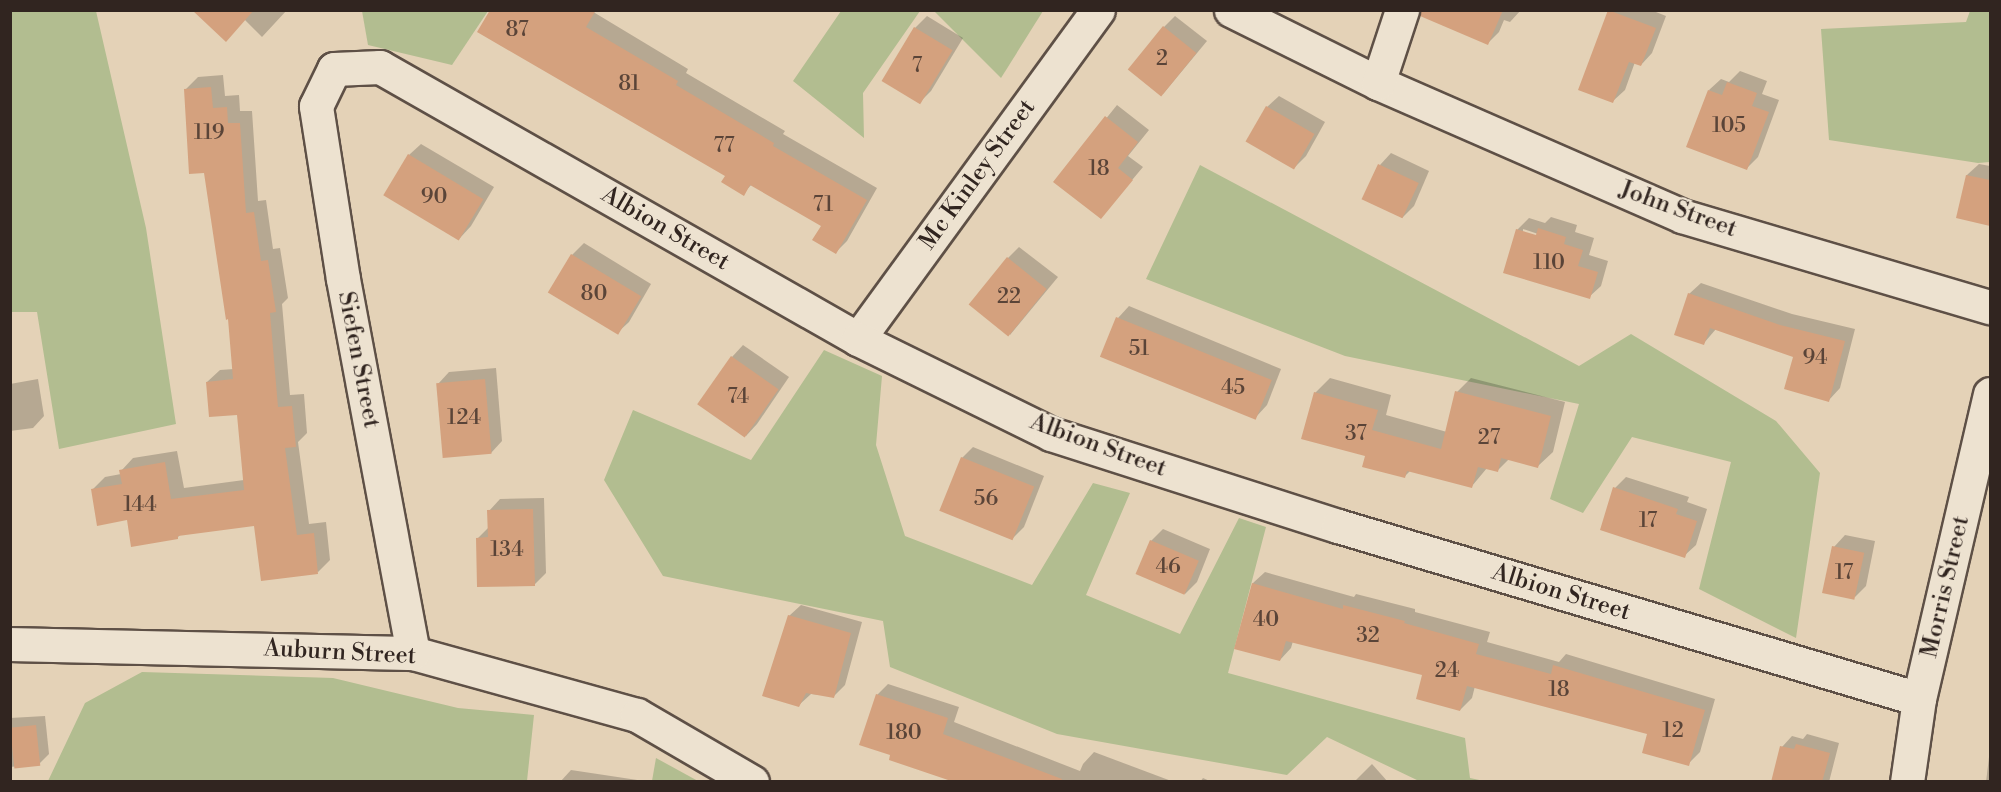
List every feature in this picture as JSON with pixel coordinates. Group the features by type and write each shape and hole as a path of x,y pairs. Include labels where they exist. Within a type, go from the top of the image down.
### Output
{"street":[{"name":"Mc Kinley Street","path":"858,339 1098,10"},
{"name":"John Street","path":"1232,10 1378,83 1682,216 1990,307"},
{"path":"1378,83 1402,10"},
{"name":"Albion Street","path":"334,69 380,67 858,339 1051,434 1338,526 1920,699"},
{"name":"Siefen Street","path":"334,69 316,106 343,279 413,653"},
{"name":"Morris Street","path":"1907,782 1920,699 1990,394"},
{"name":"Auburn Street","path":"10,644 413,653 637,715 752,782"}],"green space":[{"path":"362,10 488,11 452,65 368,45"},
{"path":"10,11 96,11 146,228 176,424 59,449 37,312 11,312"},
{"path":"841,11 920,11 863,93 864,138 793,81"},
{"path":"934,11 1043,11 1001,78"},
{"path":"1970,11 1990,11 1990,162 1978,163 1829,140 1821,29 1966,22"},
{"path":"1200,165 1579,366 1631,334 1776,421 1820,473 1796,638 1699,589 1731,462 1632,437 1583,513 1550,499 1579,404 1345,356 1146,279"},
{"path":"824,350 882,376 876,445 905,536 1032,585 1093,483 1130,493 1086,595 1180,634 1239,518 1266,527 1228,673 1465,738 1470,778 1484,781 1419,781 1327,737 1287,775 1057,734 890,667 883,621 663,576 604,480 633,410 751,460"},
{"path":"142,672 333,678 458,708 534,715 527,781 48,781 85,703"},
{"path":"656,758 698,781 652,781"}],"building":[{"path":"192,10 254,10 226,42"},
{"path":"490,10 596,10 586,27 678,81 676,85 774,143 773,146 867,200 836,254 812,240 821,226 750,185 744,196 721,182 725,176 477,32"},
{"path":"1420,10 1503,10 1488,45 1420,16"},
{"path":"1608,10 1656,28 1641,66 1629,62 1613,103 1578,90"},
{"path":"1163,26 1196,53 1161,97 1128,70"},
{"path":"914,27 953,50 920,104 882,81"},
{"path":"1727,82 1757,93 1752,106 1769,112 1747,170 1686,147 1708,90 1722,95"},
{"path":"211,87 213,108 227,107 228,123 240,123 246,213 254,212 261,261 268,260 276,312 270,313 278,407 292,406 296,447 285,448 297,535 314,533 318,574 261,581 254,526 178,536 178,539 131,547 127,520 97,526 91,489 122,484 119,470 165,462 171,499 244,490 237,415 209,417 206,382 233,379 228,319 226,320 204,173 189,174 184,89"},
{"path":"1266,106 1314,134 1294,170 1246,142"},
{"path":"1105,116 1138,142 1118,168 1133,180 1101,219 1053,182"},
{"path":"408,154 483,199 459,240 383,195"},
{"path":"1378,164 1419,183 1402,218 1362,199"},
{"path":"1966,175 1990,180 1990,226 1956,218"},
{"path":"1538,228 1566,237 1564,244 1583,250 1578,266 1598,272 1590,299 1503,273 1516,229 1536,235"},
{"path":"571,254 641,296 618,335 548,293"},
{"path":"1007,257 1047,289 1008,337 969,304"},
{"path":"1688,293 1780,325 1845,341 1829,402 1784,389 1793,357 1710,328 1704,345 1674,335"},
{"path":"1116,317 1272,380 1256,420 1100,357"},
{"path":"731,356 779,389 745,438 697,404"},
{"path":"485,379 492,454 443,458 436,383"},
{"path":"1455,391 1551,416 1538,468 1501,458 1498,472 1478,467 1472,488 1407,471 1405,478 1362,467 1365,456 1301,439 1314,392 1378,410 1372,430 1441,449"},
{"path":"961,457 1034,487 1013,540 939,511"},
{"path":"1613,487 1678,509 1676,514 1697,521 1685,558 1600,530"},
{"path":"533,509 535,586 477,587 476,538 488,537 487,510"},
{"path":"1150,540 1199,561 1184,595 1136,574"},
{"path":"1832,546 1864,553 1854,600 1822,593"},
{"path":"1252,583 1343,609 1343,605 1405,621 1404,623 1479,644 1476,654 1551,674 1553,665 1705,710 1689,766 1642,753 1647,734 1467,686 1460,711 1416,699 1422,675 1286,641 1280,661 1234,649"},
{"path":"788,615 851,633 834,698 806,693 799,707 762,696"},
{"path":"876,694 948,718 943,734 1062,779 1061,782 954,782 889,760 890,755 859,745"},
{"path":"36,725 40,766 14,768 10,728"},
{"path":"1796,744 1830,753 1822,782 1771,782 1780,746 1794,749"}]}
